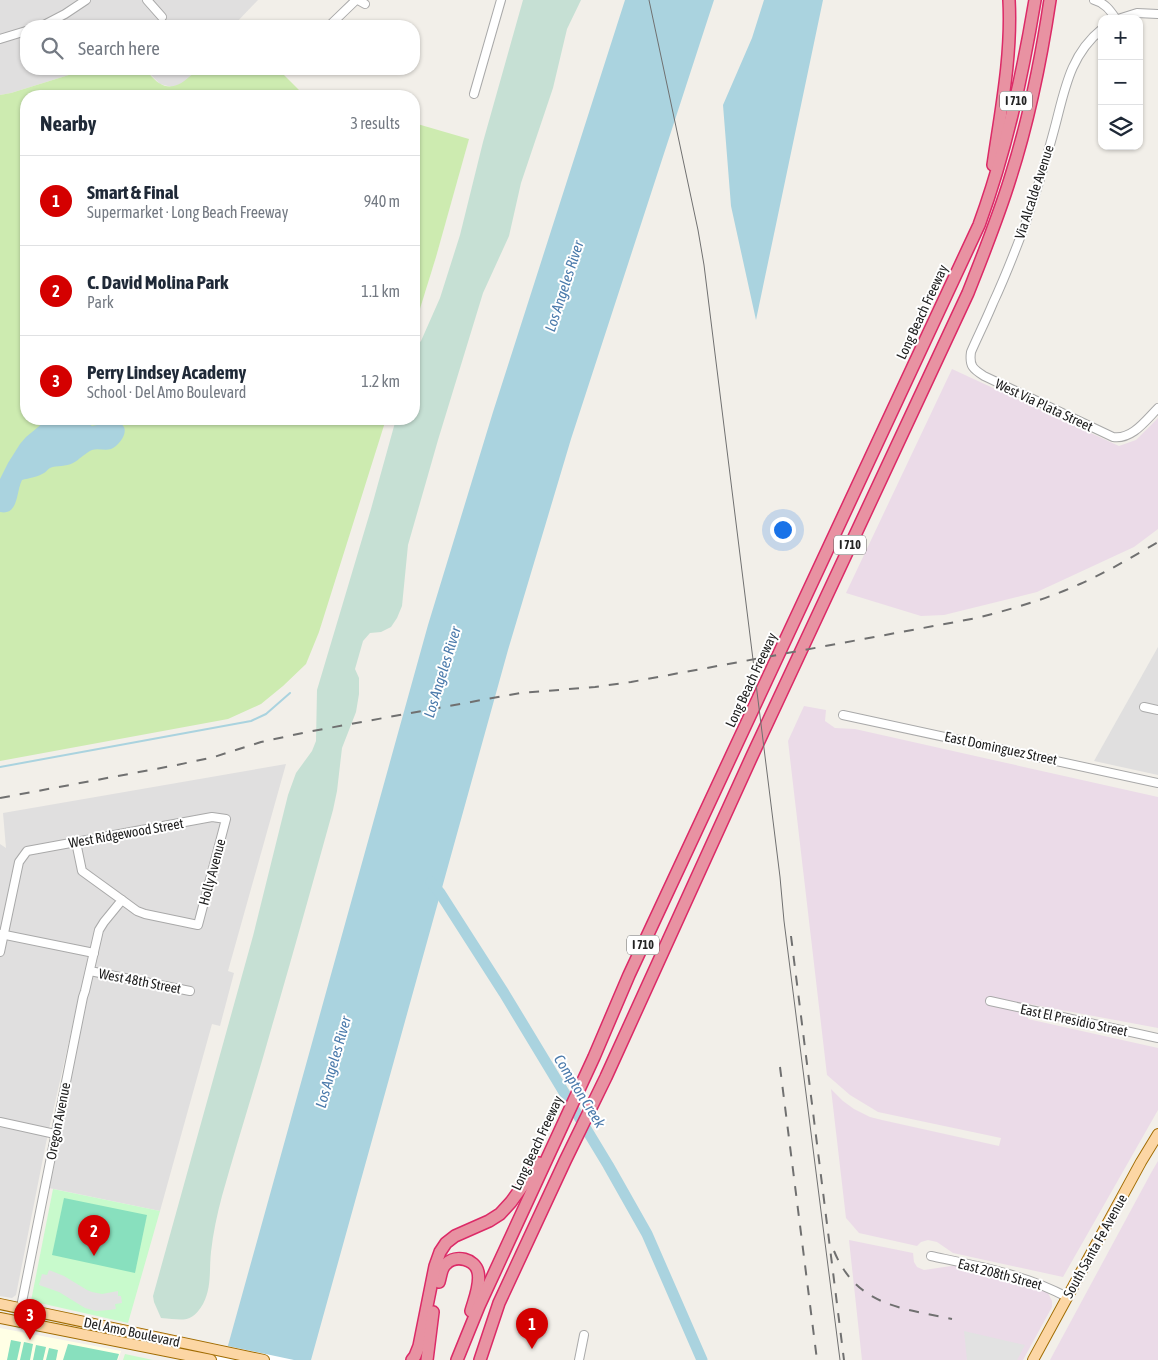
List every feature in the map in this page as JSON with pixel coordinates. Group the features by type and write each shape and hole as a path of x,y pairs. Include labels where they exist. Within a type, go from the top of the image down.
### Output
{"highway":[{"path":"988,200 1007,65 1010,36 1009,0"},
{"name":"Long Beach Freeway","path":"458,1358 479,1306 594,1057 629,975 979,225 1005,146 1024,65 1035,0"},
{"name":"I 710","path":"480,1360 499,1304 606,1077 752,756 968,293 992,233 1024,131 1042,54 1050,0"},
{"path":"1042,54 1052,35 1058,0"},
{"path":"412,1360 419,1346 440,1252 455,1236 500,1214 552,1146"},
{"path":"427,1360 432,1315 442,1269 447,1263 458,1258 471,1262 478,1274 478,1283 458,1358"}],"main road":[{"name":"South Santa Fe Avenue","path":"1033,1360 1158,1134"},
{"name":"Del Amo Boulevard","path":"0,1304 264,1360"},
{"name":"Del Amo Boulevard","path":"0,1318 209,1360"}],"street":[{"path":"54,20 86,0"},
{"path":"147,0 162,17"},
{"path":"474,94 501,0"},
{"path":"1094,0 1104,4 1114,15"},
{"path":"336,20 360,1"},
{"path":"1130,15 1137,13 1158,14"},
{"path":"0,39 20,33"},
{"name":"Via Alcalde Avenue","path":"970,360 971,352 1008,270 1026,220 1043,170 1072,66 1080,52 1098,33"},
{"name":"West Via Plata Street","path":"970,360 976,371 984,376 1119,438 1134,432 1158,408"},
{"path":"1144,707 1158,710"},
{"name":"East Dominguez Street","path":"843,715 1158,783"},
{"name":"West Ridgewood Street","path":"2,934 19,862 27,851 212,817 226,819"},
{"name":"Holly Avenue","path":"122,900 137,911 146,914 198,925 226,819"},
{"path":"76,842 82,871 122,900"},
{"name":"Oregon Avenue","path":"18,1322 82,997 99,930 122,900"},
{"path":"0,952 2,934"},
{"name":"West 48th Street","path":"2,934 94,953"},
{"name":"West 48th Street","path":"90,971 190,991"},
{"name":"East El Presidio Street","path":"990,1001 1158,1038"},
{"path":"0,1122 55,1134"},
{"name":"East 208th Street","path":"930,1256 1019,1276 1067,1297"},
{"path":"578,1360 584,1334"}],"shaded area":[{"path":"0,0 258,0 239,20 20,20 20,75 69,75 0,95"},
{"path":"523,0 581,0 567,29 553,88 521,183 509,236 483,293 438,440 408,545 402,606 391,627 381,632 370,633 363,641 355,669 359,678 356,712 342,748 333,810 222,1196 213,1238 206,1298 199,1311 190,1318 180,1320 161,1318 153,1296 253,936 288,795 296,773 312,751 316,741 317,690 394,425 420,425 420,342 440,298 460,235 483,142"},
{"path":"151,75 191,75 184,83 172,87 160,84"},
{"path":"952,369 1119,446 1136,440 1158,418 1158,529 1134,547 1037,592 944,615 921,616 846,593"},
{"path":"1158,647 1158,775 1094,761"},
{"path":"804,706 826,710 825,721 835,728 855,729 1158,797 1158,1028 1029,1004 1028,1019 1158,1048 1158,1110 1063,1277 953,1253 937,1242 928,1240 921,1242 917,1246 859,1233 846,1218 831,1089 854,1109 870,1117 999,1146 1001,1138 878,1112 850,1095 827,1075 788,741"},
{"path":"286,764 228,971 234,973 220,1026 212,1024 160,1211 49,1188 62,1132 57,1131 84,998 79,997 47,1138 16,1295 12,1298 0,1296 0,844 6,848 3,813"},
{"path":"1158,1161 1158,1360 1050,1360 1151,1173"},
{"path":"849,1240 913,1253 914,1262 917,1267 924,1270 958,1265 1039,1289 1048,1293 1052,1301 1052,1307 1023,1360 862,1360"},
{"path":"49,1270 92,1292 102,1294 118,1291 118,1296 121,1296 122,1303 115,1304 116,1309 109,1310 96,1311 85,1308 59,1292 39,1285 42,1274 47,1275"},
{"path":"0,1328 121,1351 118,1360 0,1360"},
{"path":"964,1331 1025,1345 1017,1360 967,1360"}],"green space":[{"path":"69,75 151,75 157,82 165,86 175,86 191,75 284,75 299,90 21,90"},
{"path":"20,90 20,425 384,425 319,632 306,664 283,686 261,704 228,719 0,761 0,95"},
{"path":"420,125 469,139 420,309"},
{"path":"53,1189 160,1211 128,1323 31,1301"},
{"path":"64,1198 147,1215 135,1273 52,1255"},
{"path":"11,1340 21,1342 17,1360 7,1360"},
{"path":"24,1342 33,1344 30,1360 20,1360"},
{"path":"68,1344 119,1354 117,1360 63,1360"},
{"path":"36,1345 46,1347 43,1360 33,1360"},
{"path":"49,1348 58,1350 56,1360 46,1360"},
{"path":"125,1354 153,1360 123,1360"}],"water":[{"name":"Los Angeles River","path":"625,0 714,0 571,439 508,650 311,1360 224,1360 428,625 493,412"},
{"path":"764,0 823,0 756,320 731,206 723,105 752,38"},
{"path":"41,425 122,425 125,430 122,439 111,449 92,450 75,462 50,468 39,476 22,480 14,507 6,512 0,512 0,479 8,463 26,437"}],"pier":[{"path":"213,1343 294,1360 208,1360"}],"waterway":[{"path":"0,767 251,721 266,714 290,693"},
{"name":"Compton Creek","path":"431,882 504,993 608,1165 647,1234 702,1360"}],"tram line":[{"path":"649,0 704,265 840,1360"}],"railway":[{"path":"0,798 177,765 214,757 261,742 307,732 520,693 631,682 977,618 1068,589 1110,569 1158,542"},
{"path":"791,936 844,1360"},
{"path":"780,1067 817,1360"},
{"path":"834,1251 844,1269 855,1283 868,1294 882,1302 898,1307 952,1319"}],"place":[{"name":"C. David Molina Park","path":"94,1256"},
{"name":"Perry Lindsey Academy","path":"30,1340"},
{"name":"Smart & Final","path":"532,1349"}]}
